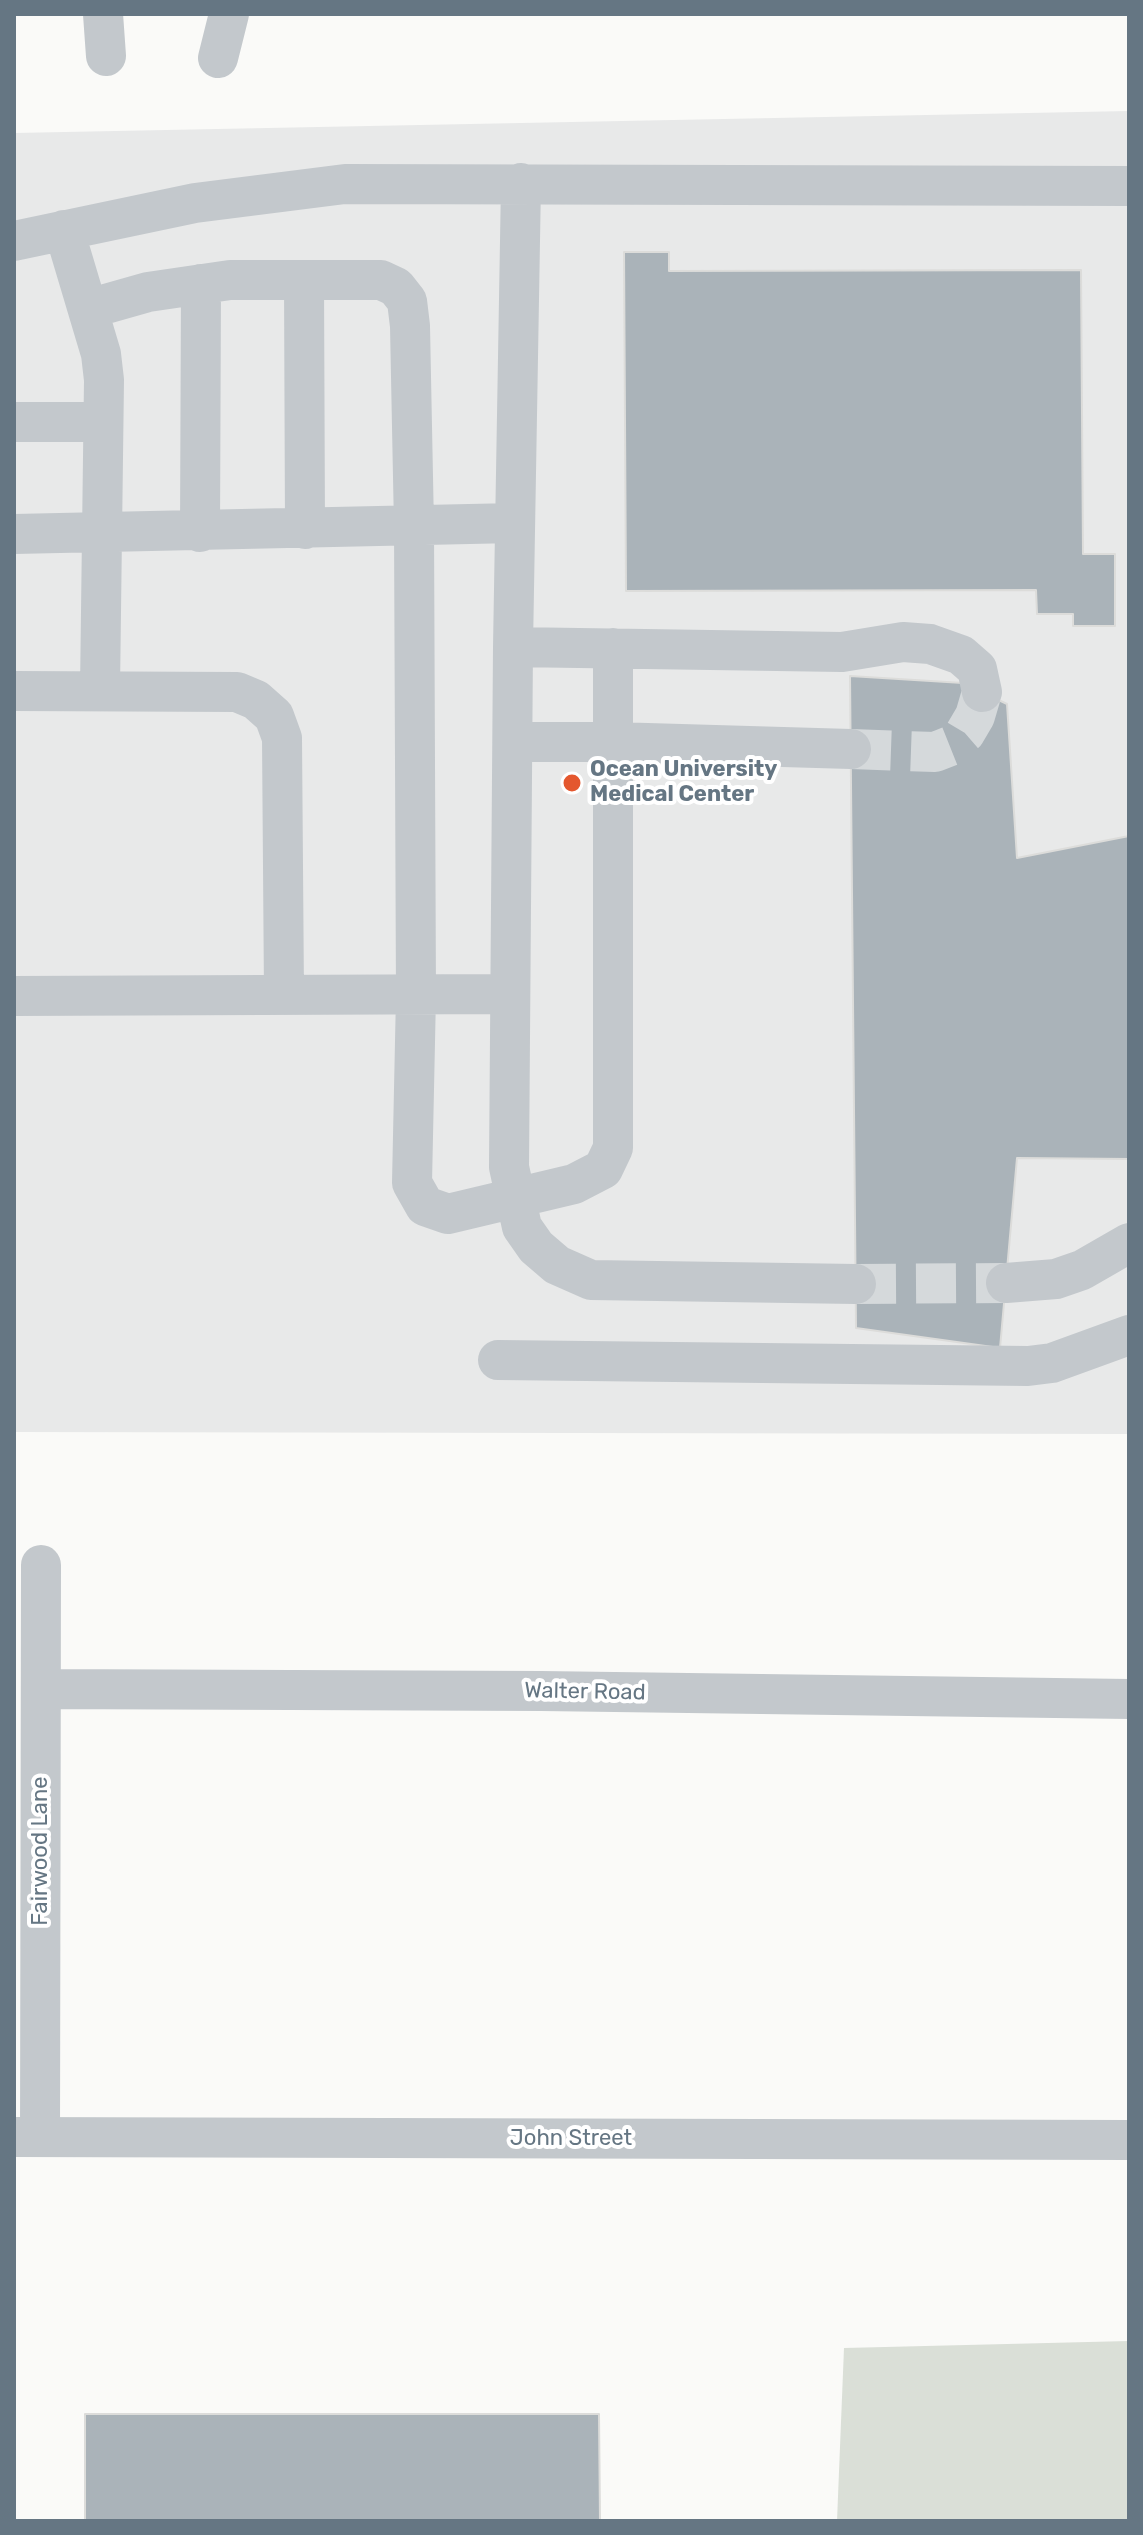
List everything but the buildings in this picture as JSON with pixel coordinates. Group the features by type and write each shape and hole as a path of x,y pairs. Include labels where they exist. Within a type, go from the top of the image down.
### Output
{"street":[{"path":"103,14 106,56"},
{"path":"218,58 229,14"},
{"path":"521,183 509,1167 522,1227 536,1247 557,1265 591,1280 856,1284"},
{"path":"14,241 195,203 345,184 1129,186"},
{"path":"64,230 101,354 104,380 100,689"},
{"path":"88,309 148,292 230,280 381,280 396,287 407,301 414,527 416,995 412,1183 425,1206 448,1214 574,1184 603,1169 613,1148 613,648"},
{"path":"304,280 305,529"},
{"path":"200,532 201,284"},
{"path":"14,422 103,422"},
{"path":"14,534 515,523"},
{"path":"513,647 842,652 903,642 930,644 961,655 977,669 982,692"},
{"path":"14,691 237,692 256,700 274,716 282,738 284,995"},
{"path":"513,742 851,749"},
{"path":"14,996 509,994"},
{"path":"1006,1283 1056,1279 1082,1270 1129,1243"},
{"path":"498,1360 1028,1366 1052,1363 1129,1335"},
{"name":"Fairwood Lane","path":"27,2137 41,1689 41,1565"},
{"name":"Walter Road","path":"41,1689 525,1691 1129,1699"},
{"name":"John Street","path":"27,2137 1129,2140"}],"shaded area":[{"name":"Ocean University Medical Center","path":"1129,111 1129,1434 14,1432 14,133"},
{"path":"1129,2341 1129,2521 837,2521 844,2348"}],"tunnel":[{"path":"851,749 935,752 950,746 965,733 975,716 982,692"},
{"path":"856,1284 1006,1283"}],"place":[{"name":"Ocean University Medical Center","path":"572,783"}]}
